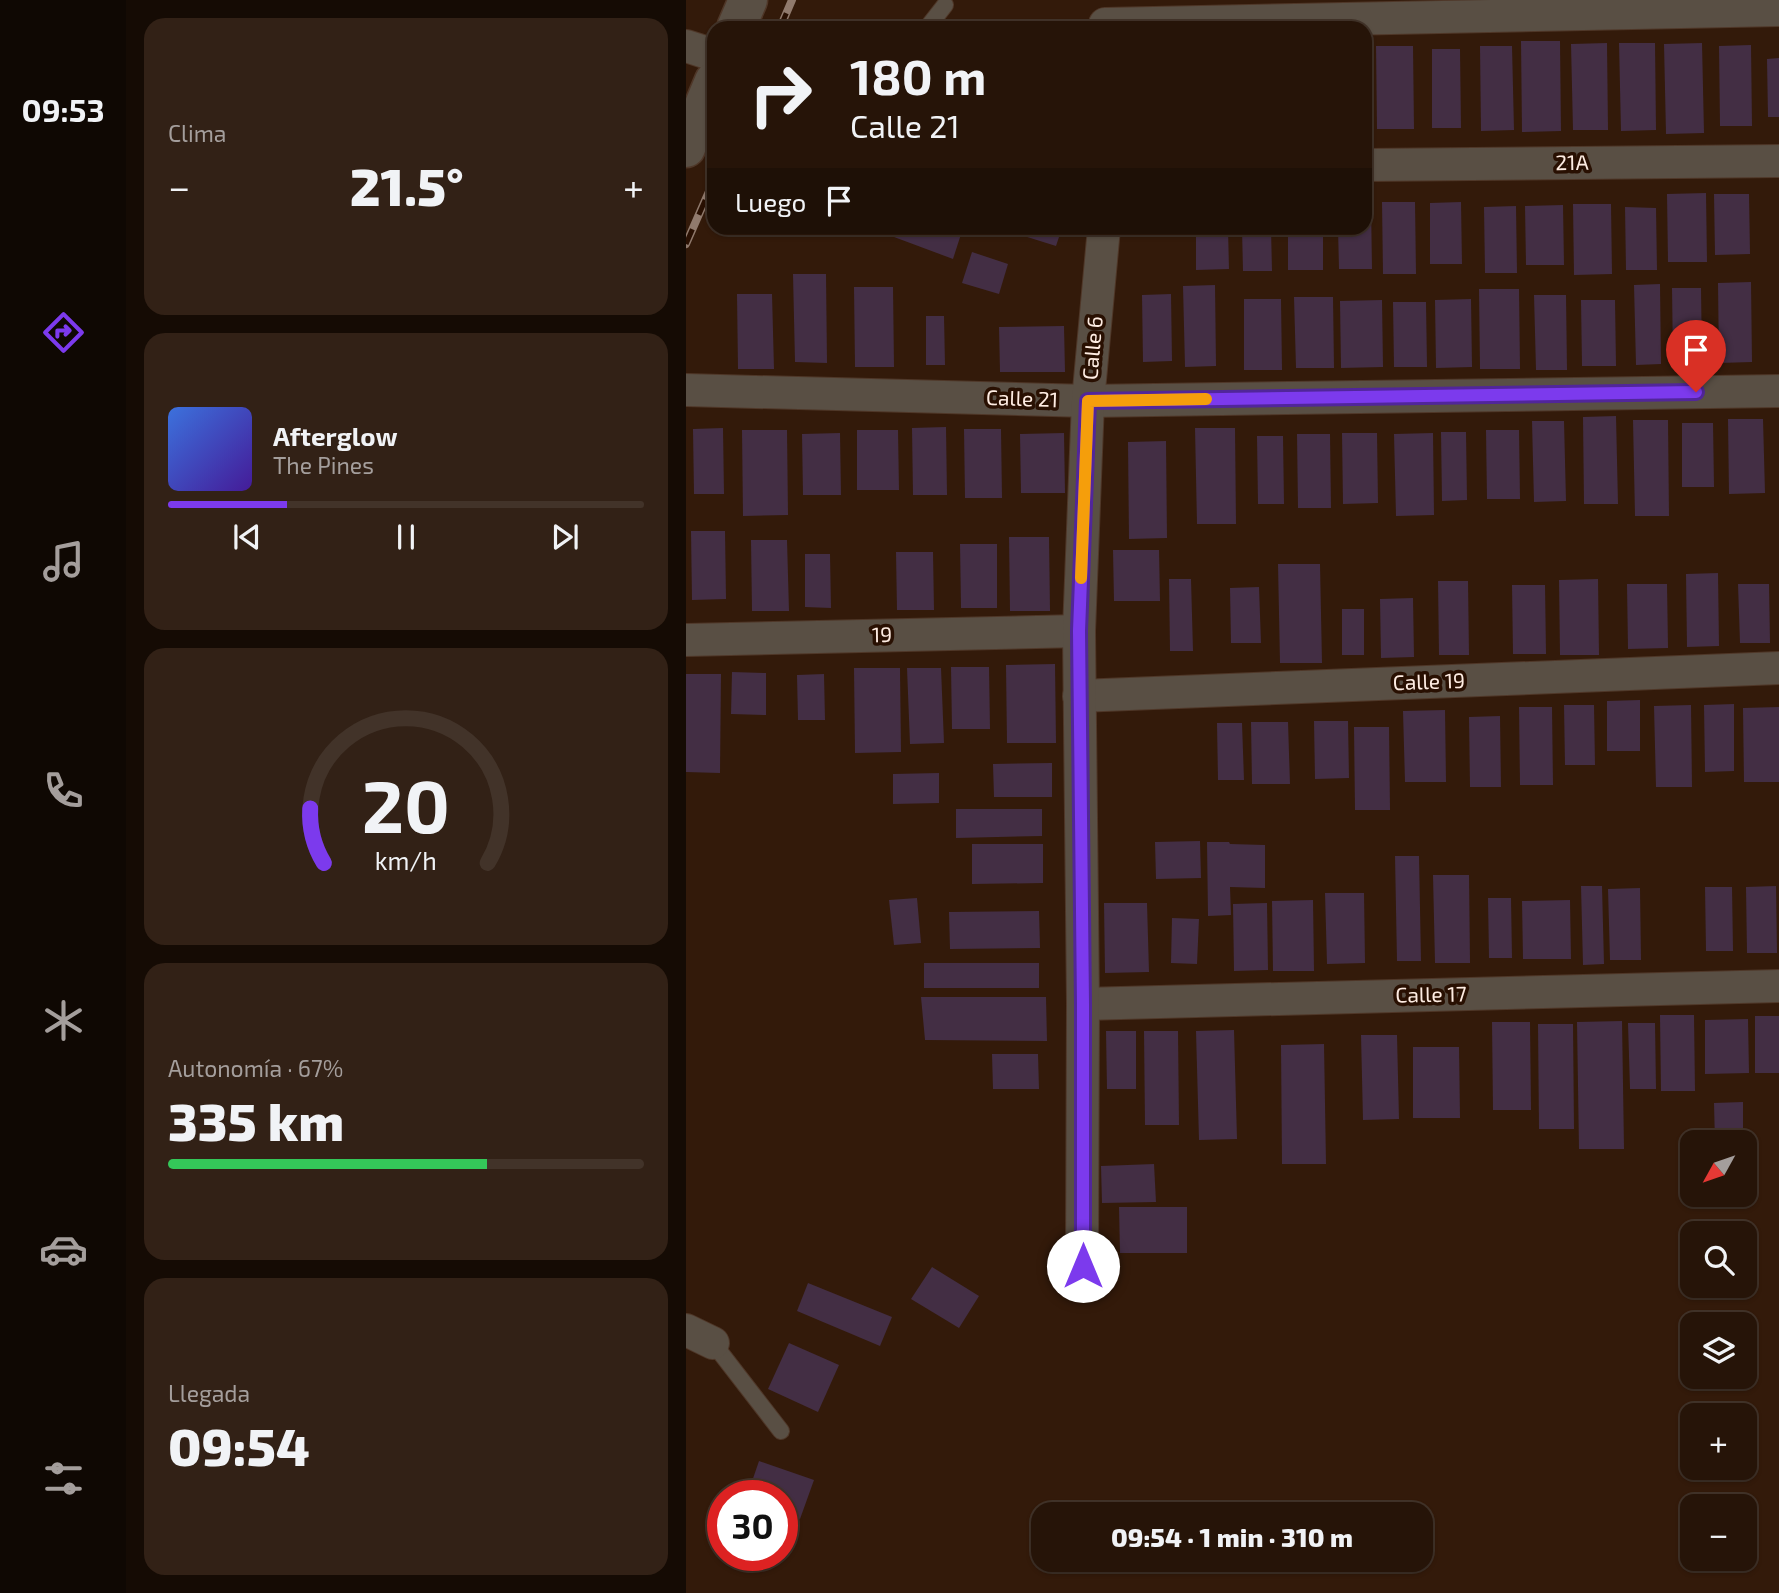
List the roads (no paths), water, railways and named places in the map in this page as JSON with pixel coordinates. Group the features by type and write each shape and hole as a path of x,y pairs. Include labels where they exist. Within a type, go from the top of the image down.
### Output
{"street":[{"path":"740,21 748,0"},
{"path":"1105,17 1779,10"},
{"path":"686,46 707,69"},
{"path":"686,148 707,95"},
{"name":"21A","path":"1372,165 1779,161"},
{"name":"Calle 6","path":"1083,1266 1079,631 1088,401 1103,235"},
{"name":"Calle 21","path":"686,390 1088,401 1779,391"},
{"name":"19","path":"686,640 1079,631"},
{"name":"Calle 19","path":"1079,696 1779,668"},
{"name":"Calle 17","path":"1083,1004 1779,986"}],"lane":[{"path":"932,21 945,5"},
{"path":"699,1337 781,1431"}],"railway":[{"path":"783,21 792,0"},
{"path":"686,244 707,196"}]}
